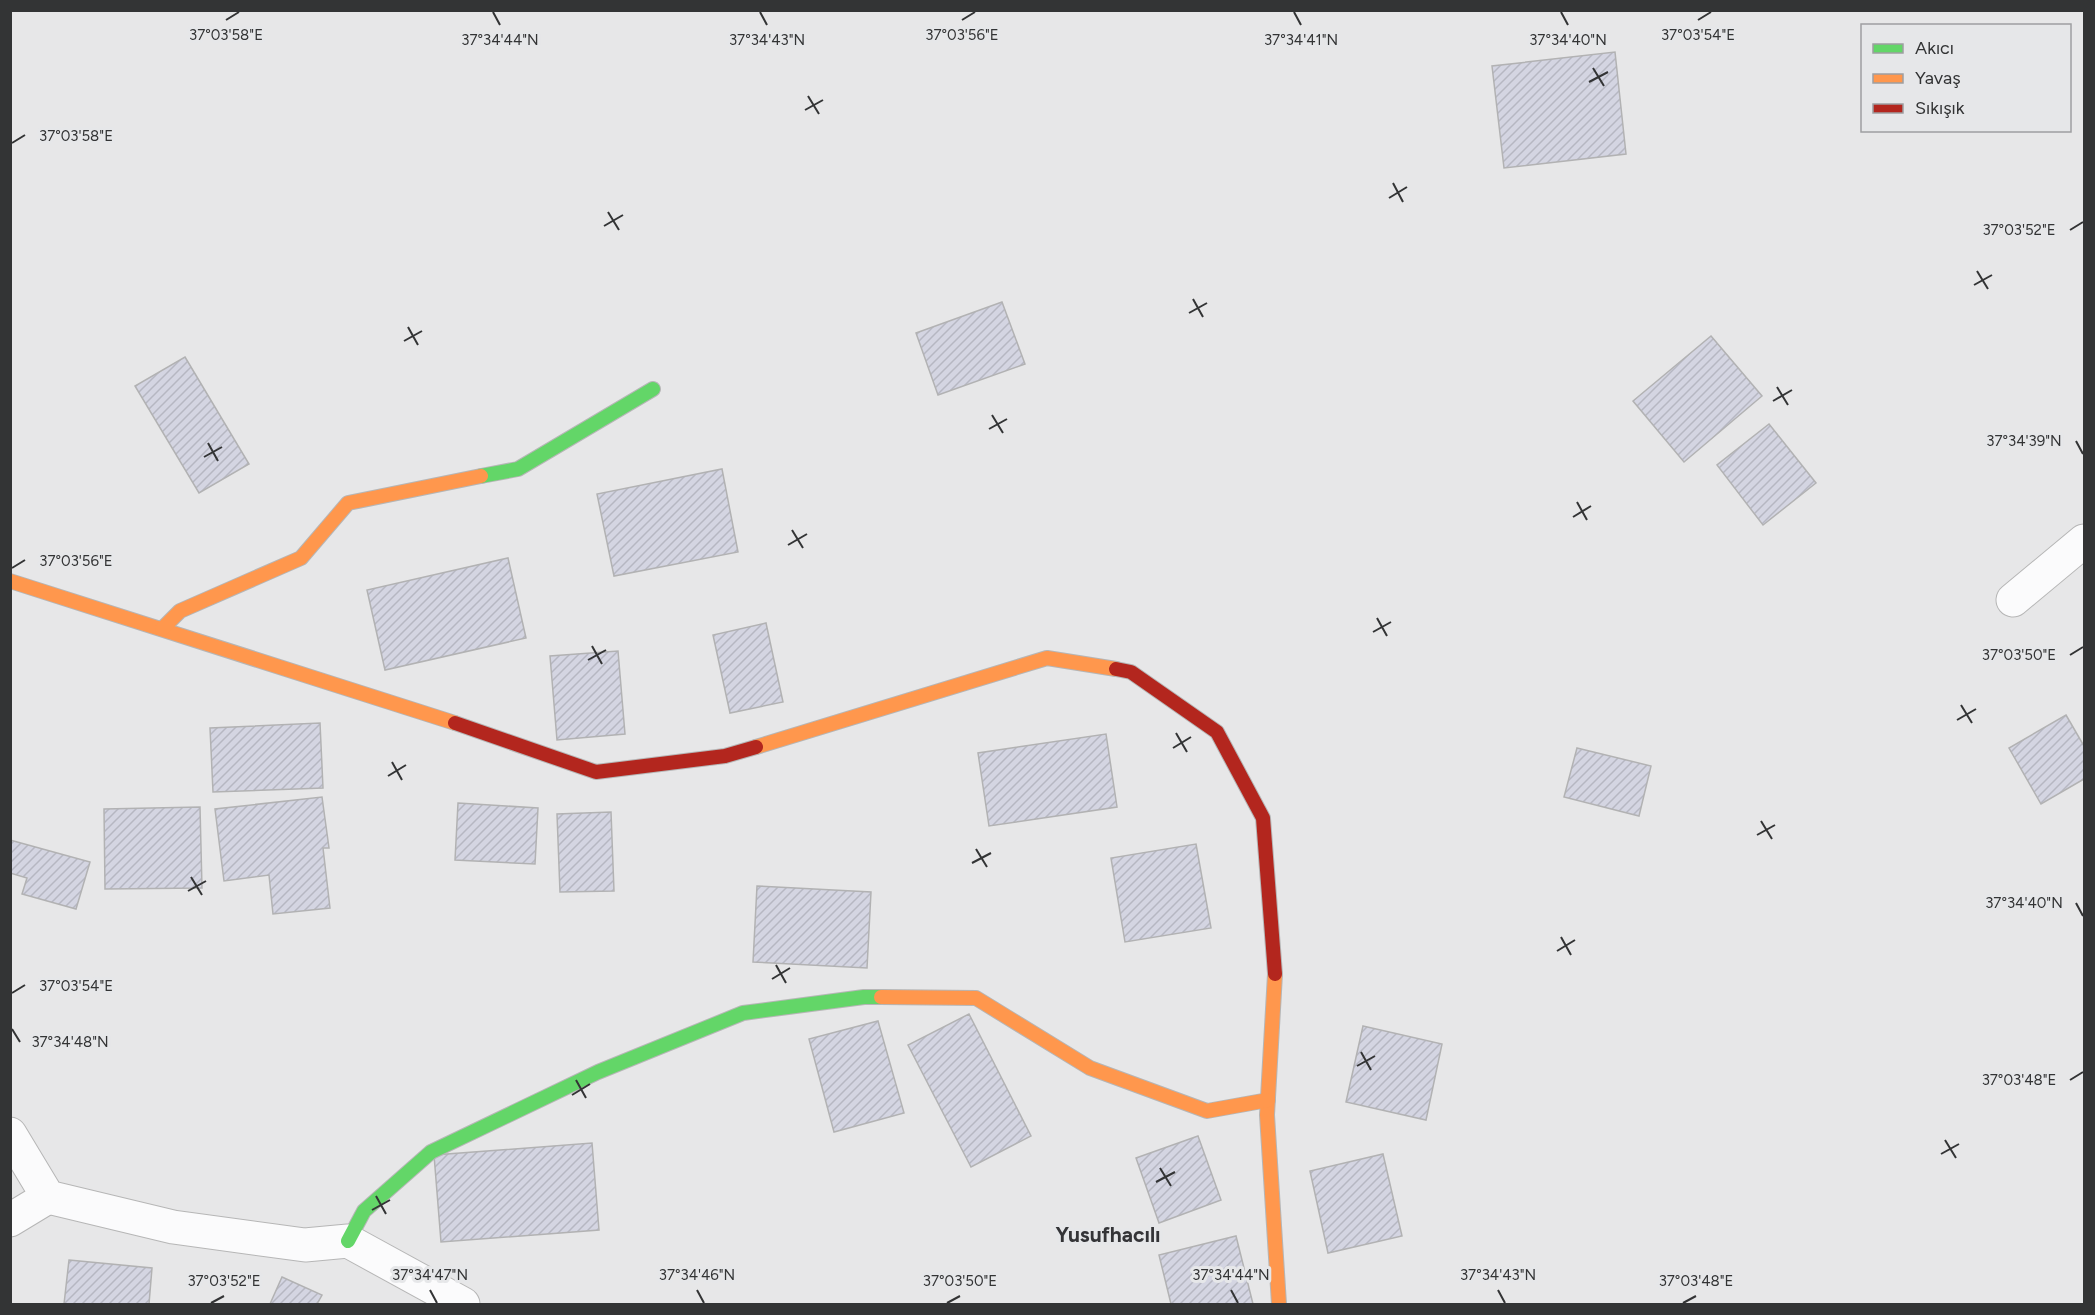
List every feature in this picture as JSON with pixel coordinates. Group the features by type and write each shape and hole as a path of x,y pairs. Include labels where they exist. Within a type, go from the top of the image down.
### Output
{"street":[{"path":"162,629 180,611 301,558 348,503 518,469 653,389"},
{"path":"2013,600 2085,541"},
{"path":"10,581 435,716 597,772 725,756 1047,658 1131,672 1217,732 1263,818 1275,977 1267,1115 1279,1305"},
{"path":"348,1241 364,1211 431,1152 598,1072 743,1013 864,997 976,998 1090,1068 1207,1111 1268,1100"},
{"path":"10,1134 48,1197"},
{"path":"10,1220 48,1197 173,1227 305,1245 348,1241 463,1305"}],"building":[{"path":"1615,52 1626,154 1504,168 1492,66"},
{"path":"1002,302 1025,364 938,395 916,333"},
{"path":"1711,336 1762,396 1684,462 1633,401"},
{"path":"185,357 249,464 199,493 135,386"},
{"path":"1769,424 1816,483 1763,525 1717,465"},
{"path":"722,469 738,552 614,576 597,494"},
{"path":"508,558 526,638 385,670 367,590"},
{"path":"766,623 783,702 730,713 713,635"},
{"path":"618,651 625,734 557,740 550,656"},
{"path":"2066,715 2084,746 2084,779 2041,804 2009,748"},
{"path":"320,723 323,788 213,792 210,728"},
{"path":"1106,734 1117,807 989,826 978,753"},
{"path":"1577,748 1651,766 1639,816 1564,797"},
{"path":"322,797 329,848 323,848 330,908 273,914 269,875 224,881 215,809"},
{"path":"458,803 538,808 535,864 455,860"},
{"path":"200,807 202,888 105,889 104,809"},
{"path":"611,812 614,891 560,892 557,814"},
{"path":"10,840 90,862 76,909 22,894 27,878 10,873"},
{"path":"1196,844 1211,928 1125,942 1111,858"},
{"path":"757,886 871,892 867,968 753,962"},
{"path":"969,1014 1031,1136 971,1167 908,1045"},
{"path":"878,1021 904,1113 834,1132 809,1039"},
{"path":"1363,1026 1442,1044 1426,1120 1346,1102"},
{"path":"1198,1136 1221,1200 1159,1223 1136,1158"},
{"path":"592,1143 599,1230 441,1242 434,1155"},
{"path":"1383,1154 1402,1236 1328,1253 1310,1171"},
{"path":"1236,1236 1253,1304 1171,1304 1159,1255"},
{"path":"69,1260 152,1268 149,1304 64,1304"},
{"path":"282,1277 322,1295 317,1304 270,1304"}],"traffic: fast":[{"path":"481,476 518,469 653,389"},
{"path":"348,1241 364,1211 431,1152 598,1072 743,1013 864,997 881,997"}],"traffic: slow":[{"path":"162,629 180,611 301,558 348,503 481,476"},
{"path":"10,581 455,723"},
{"path":"756,747 1047,658 1116,669"},
{"path":"1275,974 1267,1115 1279,1304"},
{"path":"881,997 976,998 1090,1068 1207,1111 1268,1100"}],"traffic: jam":[{"path":"1116,669 1131,672 1217,732 1263,818 1275,974"},
{"path":"455,723 596,772 725,756 756,747"}],"district":[{"name":"Yusufhacılı","path":"1108,1234"}]}
